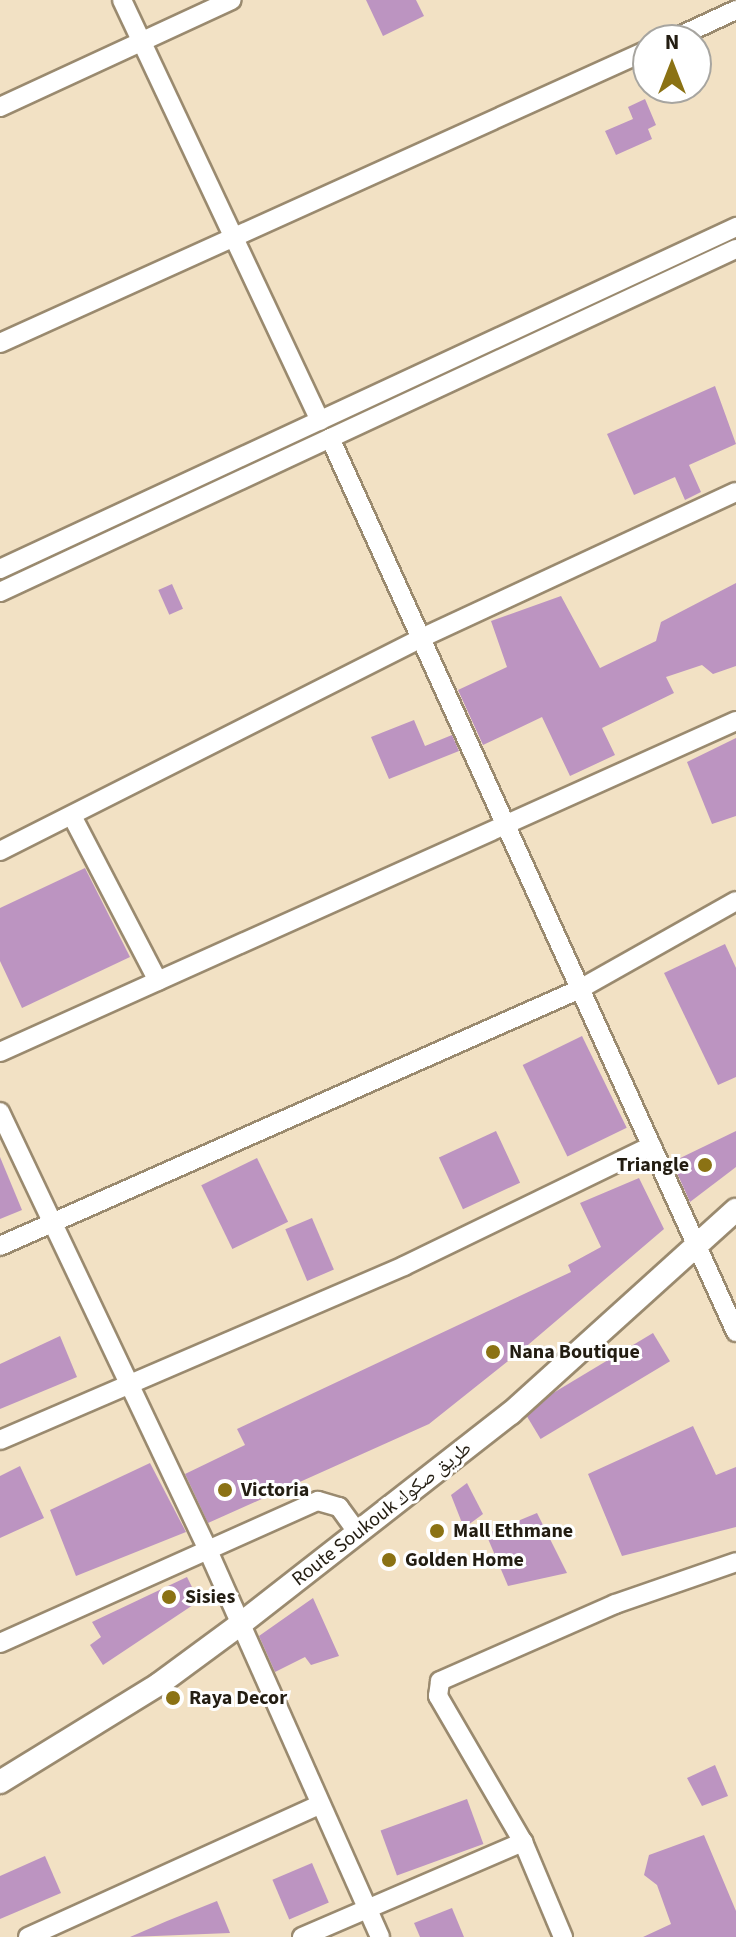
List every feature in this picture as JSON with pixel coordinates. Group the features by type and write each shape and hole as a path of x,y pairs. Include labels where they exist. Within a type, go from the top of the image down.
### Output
{"street":[{"path":"122,0 320,421"},
{"path":"0,107 232,0"},
{"path":"706,24 736,10"},
{"path":"0,343 632,57"},
{"path":"0,569 736,227"},
{"path":"0,592 736,249"},
{"path":"330,438 419,639 507,824 734,1323"},
{"path":"0,851 419,639 736,492"},
{"path":"0,1052 736,721"},
{"path":"72,816 158,981"},
{"path":"0,1246 580,989 736,901"},
{"path":"0,1112 206,1546 238,1626 380,1937"},
{"path":"0,1440 126,1383 404,1266 651,1146"},
{"name":"Route Soukouk طريق صكوك","path":"0,1782 159,1684 358,1533 511,1413 736,1210"},
{"path":"0,1643 206,1546 318,1501 339,1507 358,1533"},
{"path":"563,1937 523,1842 438,1696 440,1681 615,1604 736,1562"},
{"path":"28,1937 319,1805"},
{"path":"302,1937 523,1842"}],"building":[{"path":"366,0 416,0 424,16 383,36"},
{"path":"647,104 656,125 648,129 652,139 616,155 605,131 633,119 628,107"},
{"path":"715,386 736,444 689,465 701,492 685,500 675,477 634,495 607,434"},
{"path":"736,583 736,666 713,674 702,665 666,677 674,693 602,728 615,755 570,776 542,717 483,745 458,690 507,667 491,621 561,596 600,668 656,641 661,622"},
{"path":"172,584 183,609 169,615 158,590"},
{"path":"414,720 425,746 452,735 459,751 389,779 371,737"},
{"path":"736,738 736,816 712,824 687,762"},
{"path":"85,868 130,957 22,1008 0,961 0,908"},
{"path":"725,944 736,968 736,1077 718,1085 664,973"},
{"path":"582,1036 627,1128 567,1157 523,1065"},
{"path":"496,1131 520,1183 463,1209 439,1158"},
{"name":"Triangle","path":"736,1131 736,1167 690,1202 672,1162"},
{"path":"0,1157 22,1210 0,1219"},
{"path":"257,1158 288,1222 232,1249 201,1185"},
{"path":"639,1178 664,1229 522,1350 429,1424 208,1523 185,1474 245,1445 237,1429 571,1272 568,1265 601,1247 580,1203"},
{"path":"312,1218 334,1270 307,1281 285,1229"},
{"path":"653,1333 670,1361 541,1439 524,1411"},
{"path":"60,1336 77,1377 0,1409 0,1364"},
{"path":"693,1426 716,1475 736,1467 736,1527 622,1556 588,1474"},
{"path":"150,1463 186,1532 76,1576 50,1510"},
{"path":"20,1466 44,1518 0,1538 0,1476"},
{"path":"467,1483 483,1514 464,1528 451,1495"},
{"path":"537,1513 567,1573 508,1586 486,1534"},
{"path":"187,1577 199,1601 103,1665 90,1645 101,1637 92,1622"},
{"path":"313,1598 339,1656 311,1665 305,1657 275,1672 259,1636"},
{"path":"715,1765 728,1796 702,1806 687,1778"},
{"path":"467,1799 483,1844 397,1876 381,1830"},
{"path":"704,1835 736,1911 736,1937 643,1937 671,1924 657,1885 644,1875 649,1855"},
{"path":"45,1856 61,1893 0,1919 0,1876"},
{"path":"312,1863 329,1903 289,1919 272,1880"},
{"path":"217,1901 230,1933 130,1937 167,1921"},
{"path":"452,1908 464,1937 420,1937 414,1923"}],"place":[{"name":"Triangle","path":"705,1165"},
{"name":"Nana Boutique","path":"493,1352"},
{"name":"Victoria","path":"225,1490"},
{"name":"Mall Ethmane","path":"437,1531"},
{"name":"Golden Home","path":"389,1560"},
{"name":"Sisies","path":"169,1597"},
{"name":"Raya Decor","path":"173,1698"}]}
